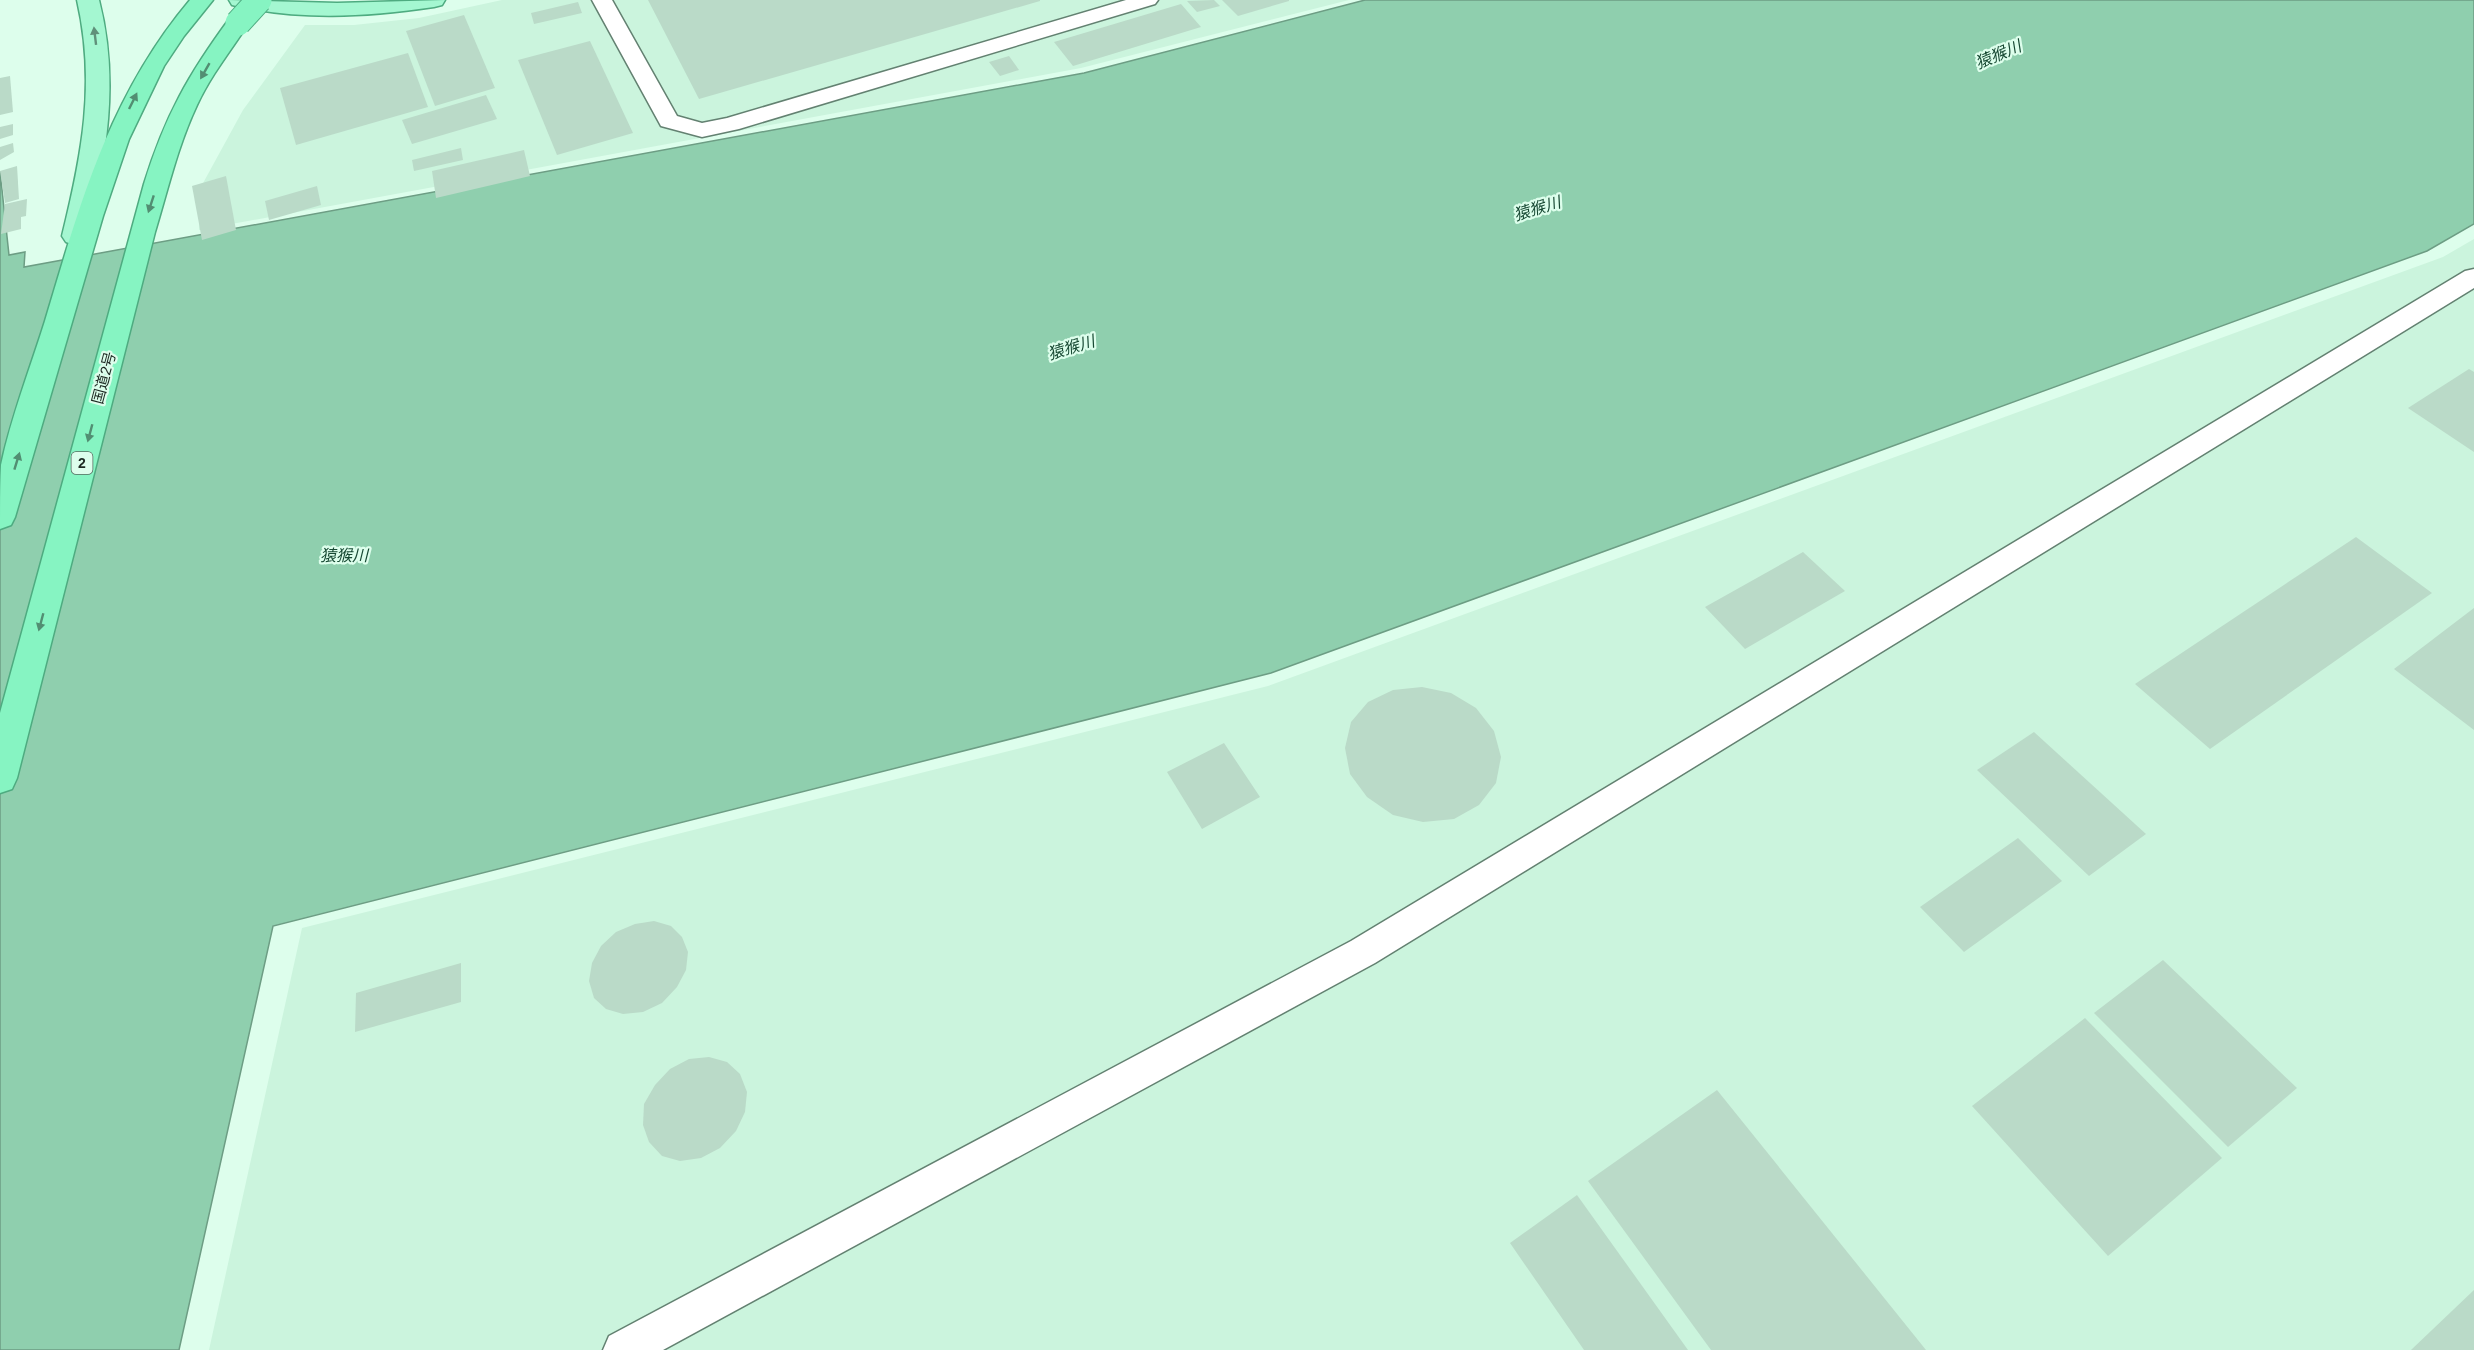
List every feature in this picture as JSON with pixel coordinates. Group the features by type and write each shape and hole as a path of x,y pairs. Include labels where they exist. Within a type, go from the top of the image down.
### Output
{"highway":[{"name":"国道2号","path":"0,778 142,232 169,148 185,105 239,11 259,0"},
{"path":"0,517 48,354 102,156 145,75 197,5"}],"main road":[{"path":"88,0 98,71 102,156"},
{"path":"239,11 285,8 324,10 367,8 434,0"}],"lane":[{"path":"602,0 669,121 702,130 742,121 1148,0"},
{"path":"623,1350 1363,952 2474,277"}],"shaded area":[{"path":"502,0 1349,0 1081,68 199,230 202,185 243,110 305,25 354,25 419,18"},
{"path":"2474,239 2474,1350 209,1350 302,928 1268,686 2443,257"}],"water":[{"name":"猿猴川","path":"1365,0 2474,0 2474,224 2427,251 1271,673 273,926 179,1350 0,1350 0,171 9,255 25,252 24,267 1084,73"}],"building":[{"path":"648,0 1040,0 1040,1 699,99"},
{"path":"1214,0 1220,6 1197,12 1187,1"},
{"path":"1222,0 1289,0 1289,1 1238,16"},
{"path":"578,2 582,13 534,24 531,13"},
{"path":"1181,4 1201,27 1073,66 1054,42"},
{"path":"464,15 495,88 435,106 406,31"},
{"path":"590,41 633,133 557,155 518,60"},
{"path":"408,53 428,107 296,145 280,88"},
{"path":"1009,56 1019,70 1000,76 989,62"},
{"path":"10,76 13,112 0,115 0,78"},
{"path":"486,95 497,119 412,144 402,120"},
{"path":"13,124 13,135 0,139 0,127"},
{"path":"13,143 14,152 0,160 0,147"},
{"path":"461,148 463,160 414,171 412,160"},
{"path":"524,150 530,176 436,198 432,171"},
{"path":"17,166 19,199 5,203 0,171"},
{"path":"226,176 236,230 202,240 192,186"},
{"path":"317,186 321,205 269,220 265,201"},
{"path":"27,199 26,216 21,217 21,229 1,234 5,204"},
{"path":"2469,369 2474,372 2474,452 2408,408"},
{"path":"2356,537 2432,593 2210,749 2135,684"},
{"path":"1803,552 1845,591 1745,649 1705,607"},
{"path":"2474,608 2474,730 2394,669"},
{"path":"1422,687 1451,693 1476,708 1494,731 1501,757 1496,783 1479,805 1454,819 1423,822 1393,815 1367,797 1350,774 1345,748 1351,722 1368,702 1393,690"},
{"path":"2034,732 2146,834 2089,876 1977,770"},
{"path":"1224,743 1260,797 1202,829 1167,772"},
{"path":"2018,838 2062,881 1964,952 1920,907"},
{"path":"654,921 671,926 682,937 688,952 686,970 677,987 662,1003 643,1012 623,1014 606,1009 594,998 589,981 592,963 601,946 616,932 635,924"},
{"path":"2163,960 2297,1088 2228,1147 2094,1013"},
{"path":"461,963 461,1002 355,1032 356,993"},
{"path":"2085,1018 2222,1158 2108,1256 1972,1106"},
{"path":"709,1057 727,1062 740,1074 747,1092 745,1112 736,1131 720,1148 701,1158 680,1161 662,1156 649,1142 643,1125 644,1104 655,1085 670,1069 689,1059"},
{"path":"1717,1090 1926,1350 1711,1350 1588,1181"},
{"path":"1577,1195 1688,1350 1584,1350 1510,1243"},
{"path":"2474,1290 2474,1350 2411,1350"}]}
